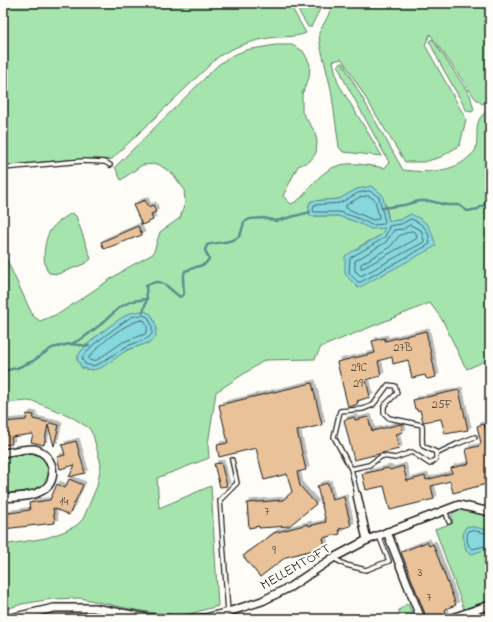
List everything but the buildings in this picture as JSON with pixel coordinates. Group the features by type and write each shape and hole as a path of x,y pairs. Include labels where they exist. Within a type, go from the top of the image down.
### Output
{"street":[{"path":"3,452 33,449 42,453 47,457 52,467 53,476 49,485 44,490 35,494 3,498"},
{"path":"357,495 367,540"},
{"name":"MELLEMTOFT","path":"186,619 205,618 262,601 290,587 333,558 367,540 459,505 490,512"},
{"path":"387,532 421,619"},
{"path":"449,619 490,605"},
{"path":"6,619 54,608 94,608 148,618 170,619"}],"lane":[{"path":"3,168 83,161 105,162 110,165"},
{"path":"357,495 351,469 334,437 340,411 363,409 373,405 388,385 395,386 397,393 384,406 384,413 388,418 422,425 423,432 421,441 423,446 436,452 436,454"},
{"path":"436,454 475,437"},
{"path":"351,469 369,465 382,456 395,458 412,452 430,464 436,459 436,454"},
{"path":"228,612 220,500 237,483 232,460"},
{"path":"445,510 449,522"},
{"path":"333,558 346,565 366,570 389,561 379,535"}],"green space":[{"path":"3,3 289,3 306,33 297,36 274,37 256,41 236,47 224,53 218,57 112,159 67,160 6,166 3,161"},
{"path":"294,3 323,3 311,27 308,27"},
{"path":"333,3 490,3 490,101 482,104 475,98 430,34 425,45 466,119 460,145 441,157 424,162 405,162 342,59 333,61 338,83 382,156 343,152 339,147 331,89 320,44 319,33"},
{"path":"432,39 470,95 474,110 472,112 467,111 441,65 429,41"},
{"path":"276,45 292,45 303,51 310,64 309,78 302,94 302,112 315,132 317,142 316,153 310,161 298,166 283,196 291,204 300,198 320,176 337,166 354,164 385,168 389,162 344,80 338,65 342,62 403,170 439,170 457,165 464,161 476,150 478,122 484,113 490,110 490,359 467,369 443,321 430,303 321,347 315,359 265,360 216,392 208,444 209,458 157,478 159,508 211,486 218,606 189,614 161,614 80,598 52,599 22,604 3,610 3,545 46,538 76,526 83,519 97,486 101,464 93,435 89,428 70,416 35,402 27,401 3,403 3,252 33,316 40,321 60,313 127,268 153,254 160,232 180,218 185,203 184,189 173,174 158,164 142,165 121,180 115,167 218,65 231,56 246,50","holes":["357,189 386,205 389,221 400,220 411,214 345,274 360,246 381,235 386,228 338,216 310,216 309,205 311,201 339,199","130,313 151,342 127,350 92,370 82,368 77,359 85,347 92,340"]},
{"path":"72,213 76,216 91,259 84,264 58,274 49,273 46,269 44,258 48,235 54,226"},
{"path":"33,453 41,457 49,466 48,474 43,485 30,490 3,494 3,457"},
{"path":"463,508 490,516 490,600 464,609 435,529 453,523 451,516 455,511"},
{"path":"408,603 414,619 399,619 399,610"}],"water":[{"path":"371,186 382,194 389,221 400,220 411,214 418,217 428,226 436,246 358,288 345,274 345,256 381,235 385,228 371,229 354,221 338,216 309,216 309,205 311,201 339,199 357,189"},
{"path":"144,311 151,314 156,325 156,336 151,342 127,350 101,368 92,370 82,368 77,359 79,354 91,341 128,314"},
{"path":"468,526 490,530 490,548 472,554 466,550 463,536 465,528"}],"waterway":[{"path":"383,208 419,201 430,201 447,205 459,205 467,211 478,209 490,200"},
{"path":"143,312 147,299 146,286 152,283 161,282 180,297 184,294 183,279 185,271 205,264 209,259 205,250 207,245 238,238 244,222 250,219 264,218 276,221 310,212"},
{"path":"71,344 83,338 120,307 132,301 147,299"},
{"path":"3,371 17,368 33,361 52,348 70,344 89,346"}]}
